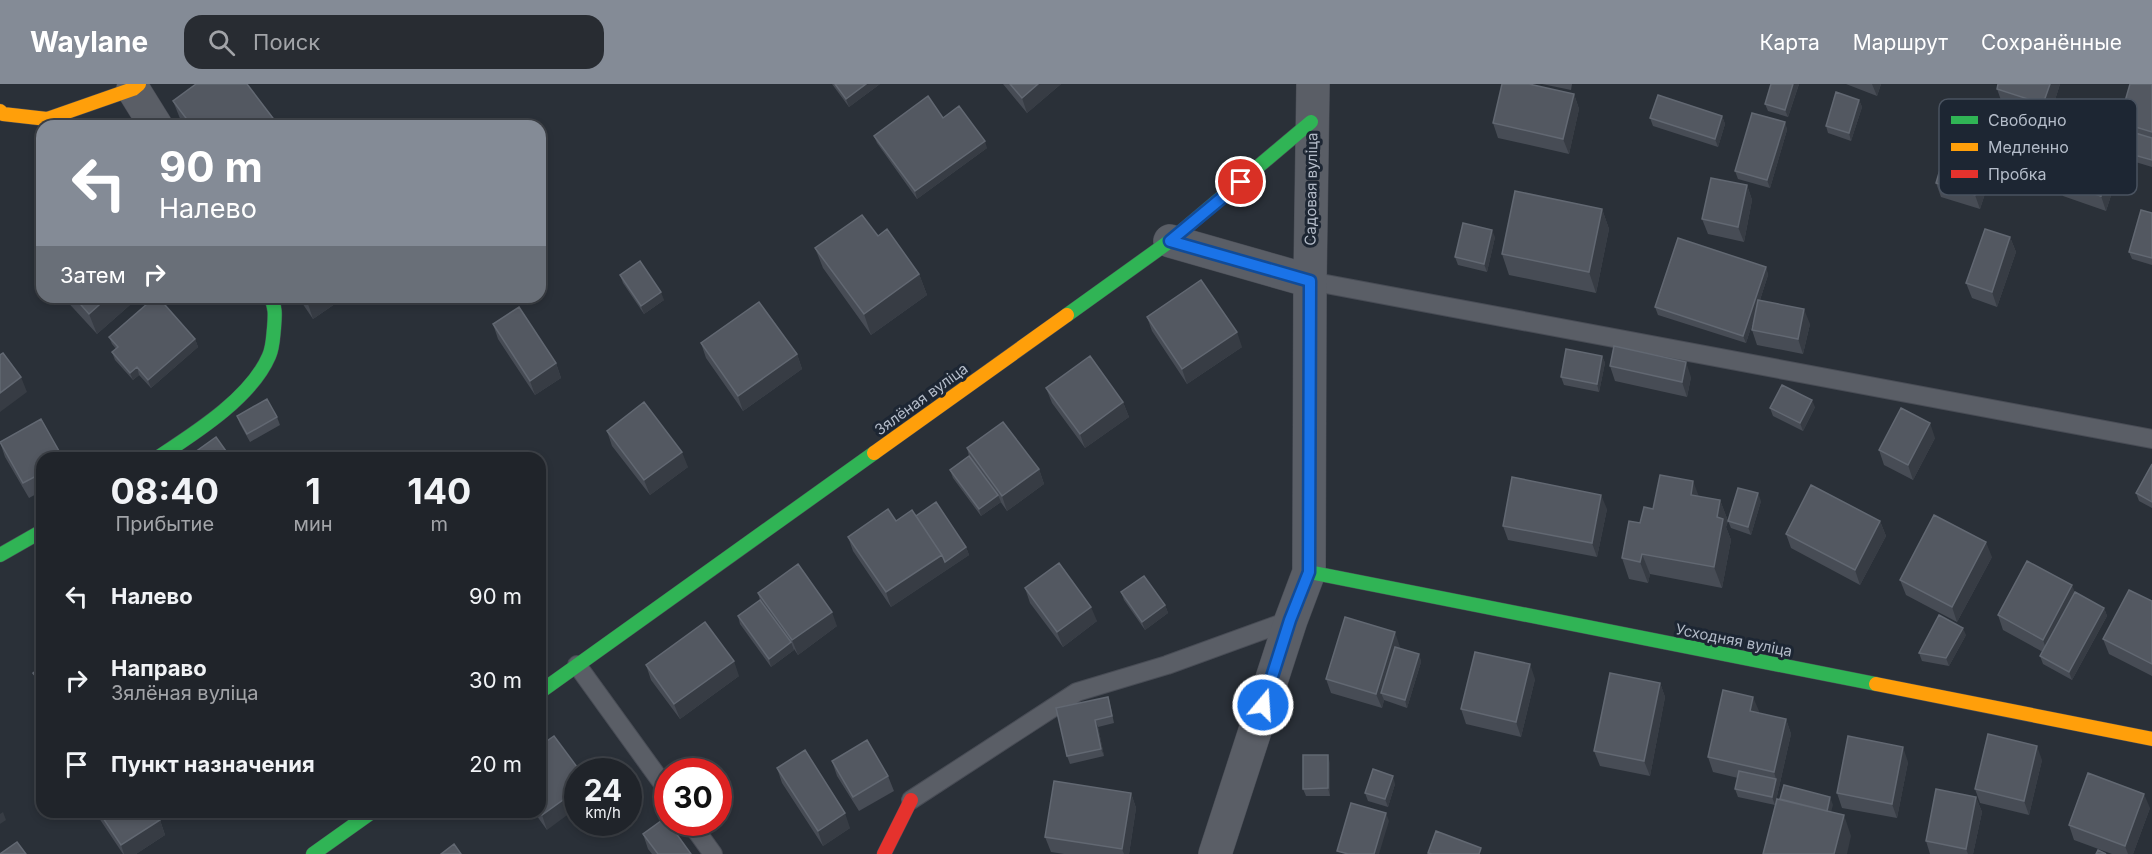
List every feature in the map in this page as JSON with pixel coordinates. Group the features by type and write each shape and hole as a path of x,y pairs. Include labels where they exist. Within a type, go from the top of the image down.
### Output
{"street":[{"name":"Садовая вуліца","path":"1215,854 1290,620 1309,572 1313,84"},
{"path":"0,111 3,114 47,119 136,86 153,120"},
{"name":"Зялёная вуліца","path":"546,688 1170,241 1311,122"},
{"path":"1170,241 1310,281"},
{"path":"166,452 244,391 269,355 274,303"},
{"path":"0,555 36,534"},
{"name":"Усходняя вуліца","path":"1309,572 2152,739"},
{"path":"884,854 911,800"},
{"path":"313,854 364,818"}],"lane":[{"path":"1310,281 2152,439"},
{"path":"911,800 1077,692 1167,665 1290,620"},
{"path":"577,665 654,772"},
{"path":"700,836 713,854"}],"building":[{"path":"196,84 247,84 274,120 187,120 173,101"},
{"path":"835,84 866,84 846,99"},
{"path":"1010,84 1038,84 1022,98"},
{"path":"1502,84 1529,84 1574,94 1563,139 1493,123"},
{"path":"1771,84 1793,84 1785,110 1765,104"},
{"path":"1998,84 2050,84 2045,99 2028,99 1997,89"},
{"path":"2130,84 2152,84 2152,132 2137,127 2137,99 2126,99"},
{"path":"1836,92 1859,100 1849,133 1826,126"},
{"path":"1658,95 1722,116 1715,139 1650,118"},
{"path":"928,96 943,118 959,106 985,141 915,191 874,136"},
{"path":"1752,113 1785,122 1767,180 1735,171"},
{"path":"2137,134 2152,138 2152,160 2137,156"},
{"path":"1711,178 1747,185 1738,227 1702,219"},
{"path":"1515,191 1602,209 1589,272 1502,254"},
{"path":"2141,210 2152,213 2152,258 2129,252"},
{"path":"862,215 878,236 887,229 919,274 864,314 815,248"},
{"path":"1463,223 1492,230 1484,264 1455,257"},
{"path":"1985,229 2010,237 1992,292 1966,283"},
{"path":"1678,238 1766,267 1743,336 1655,307"},
{"path":"640,261 661,292 641,306 620,275"},
{"path":"1201,280 1237,332 1182,369 1147,317"},
{"path":"1758,300 1804,309 1798,339 1752,330"},
{"path":"759,302 797,354 738,396 701,343"},
{"path":"79,303 101,303 89,314"},
{"path":"148,303 163,303 195,339 148,380 137,367 130,373 112,352 118,347 109,337"},
{"path":"519,307 556,363 530,381 493,324"},
{"path":"1614,346 1686,362 1682,382 1610,366"},
{"path":"1566,349 1602,356 1597,384 1561,377"},
{"path":"3,353 21,377 0,393 0,355"},
{"path":"1090,356 1123,402 1080,434 1046,388"},
{"path":"1782,385 1812,400 1800,423 1770,408"},
{"path":"267,399 277,417 247,434 237,416"},
{"path":"644,402 682,452 644,480 607,431"},
{"path":"1901,408 1930,423 1908,465 1879,450"},
{"path":"41,419 60,452 36,452 36,476 23,483 0,442"},
{"path":"1003,422 1039,469 1002,496 967,448"},
{"path":"216,437 227,452 195,452"},
{"path":"969,456 998,495 979,509 950,470"},
{"path":"2152,464 2152,502 2136,493"},
{"path":"1660,475 1693,481 1691,495 1720,500 1717,517 1723,519 1714,567 1642,554 1640,562 1622,558 1629,521 1640,523 1644,507 1653,509"},
{"path":"1512,477 1601,495 1592,543 1503,526"},
{"path":"1811,485 1880,521 1855,570 1786,534"},
{"path":"1738,488 1758,493 1748,527 1728,521"},
{"path":"936,502 966,547 945,562 916,516"},
{"path":"888,509 896,521 912,510 942,555 886,592 848,537"},
{"path":"1934,515 1986,542 1952,607 1900,580"},
{"path":"2027,561 2072,585 2043,640 1998,615"},
{"path":"1059,563 1091,607 1057,632 1025,588"},
{"path":"798,564 832,612 792,640 758,593"},
{"path":"1144,576 1165,605 1142,622 1121,592"},
{"path":"2129,590 2152,601 2152,664 2103,639"},
{"path":"2075,592 2104,608 2069,672 2040,656"},
{"path":"760,600 791,642 769,659 738,616"},
{"path":"1939,615 1963,628 1946,658 1919,653"},
{"path":"1345,617 1395,632 1376,694 1326,679"},
{"path":"705,622 734,661 674,704 646,665"},
{"path":"1395,647 1419,654 1405,700 1381,693"},
{"path":"1475,652 1530,664 1516,722 1461,709"},
{"path":"1610,673 1660,683 1644,761 1594,751"},
{"path":"1723,690 1753,697 1750,711 1786,719 1774,772 1708,757"},
{"path":"1108,697 1112,716 1095,720 1101,749 1067,756 1056,708"},
{"path":"1988,734 2037,746 2024,801 1975,789"},
{"path":"554,736 570,758 564,758 564,799 546,812 546,742"},
{"path":"1848,736 1903,747 1892,804 1837,793"},
{"path":"867,740 888,776 853,797 832,761"},
{"path":"805,750 845,813 818,831 777,768"},
{"path":"1303,755 1328,755 1328,788 1303,789"},
{"path":"1373,769 1393,776 1385,799 1365,793"},
{"path":"1739,771 1776,779 1772,797 1735,789"},
{"path":"2088,773 2144,794 2125,846 2069,825"},
{"path":"1054,781 1131,793 1122,849 1045,837"},
{"path":"1784,785 1830,797 1827,811 1780,799"},
{"path":"1936,789 1976,797 1966,849 1926,841"},
{"path":"1777,799 1844,815 1834,854 1763,854"},
{"path":"1351,803 1386,813 1374,854 1348,854 1337,851"},
{"path":"103,818 159,818 160,820 121,845"},
{"path":"654,826 654,836 678,836 691,854 658,854 643,834"},
{"path":"1436,831 1481,848 1479,854 1428,853"},
{"path":"17,842 26,854 0,854"},
{"path":"454,844 461,854 441,854"}],"traffic: fast":[{"path":"1067,315 1170,241 1311,122"},
{"path":"166,452 236,400 261,371 273,342 275,312 273,303"},
{"path":"546,688 874,453"},
{"path":"0,555 36,534"},
{"path":"1309,572 1876,684"},
{"path":"313,854 364,818"}],"traffic: slow":[{"path":"0,111 3,114 47,119 133,89 139,84"},
{"path":"874,453 1067,315"},
{"path":"1876,684 2152,739"}],"traffic: jam":[{"path":"884,854 911,800"}],"route":[{"path":"1241,182 1170,241 1310,281 1309,572 1290,620 1263,705"}]}
